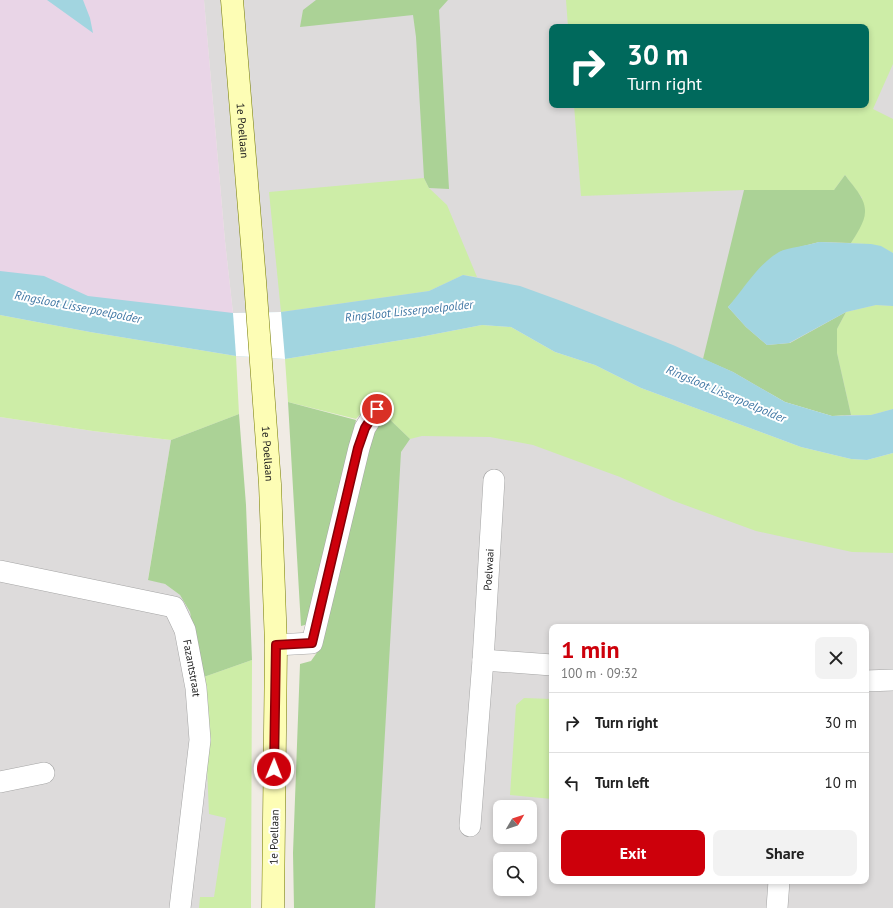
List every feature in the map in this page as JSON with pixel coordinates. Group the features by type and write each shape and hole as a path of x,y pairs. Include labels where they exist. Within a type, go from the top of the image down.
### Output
{"street":[{"name":"1e Poellaan","path":"232,0 270,484 276,645 273,908"},
{"path":"276,645 312,643 358,448 365,428 377,409"},
{"name":"Poelwaai","path":"470,826 483,660 494,480"},
{"name":"Fazantstraat","path":"0,571 174,607 185,630 196,688 200,740 180,908"},
{"path":"483,660 549,664"},
{"path":"869,681 893,680"},
{"path":"0,782 44,773"},
{"path":"777,908 779,884"}],"shaded area":[{"path":"0,0 204,0 225,241 233,313 228,329 0,278"},
{"path":"204,0 893,0 893,431 513,314 233,313 225,241"},
{"path":"388,412 893,524 893,908 338,908"},
{"path":"0,417 93,431 171,440 148,579 165,584 180,595 190,612 201,678 237,816 229,908 0,908"}],"green space":[{"path":"316,0 448,0 439,10 449,189 429,188 424,178 416,37 413,15 300,27 303,10"},
{"path":"566,0 893,0 893,64 873,109 893,119 893,253 873,245 851,243 859,229 862,198 845,175 834,190 744,190 581,196 574,108 869,108 869,24 568,24"},
{"path":"845,175 858,192 865,207 864,220 851,243 819,242 780,252 728,307 746,327 767,345 790,343 846,312 837,329 837,353 851,415 832,416 785,402 733,372 703,359 744,190 834,190"},
{"path":"424,178 429,188 447,205 477,277 463,275 429,291 281,312 269,192"},
{"path":"876,305 893,306 893,409 871,415 851,415 837,353 837,329 846,312"},
{"path":"0,315 90,332 236,356 239,414 171,440 93,431 0,417"},
{"path":"482,325 511,327 555,352 595,365 641,388 801,447 851,459 867,460 893,453 893,553 852,552 756,531 674,501 620,477 533,445 490,437 422,436 410,439 383,413 370,404 356,419 288,402 285,359 420,337"},
{"path":"288,402 356,420 309,624 301,626"},
{"path":"383,413 410,439 401,452 375,908 294,908 293,853 300,664 311,661 318,651 372,430"},
{"path":"239,414 246,505 252,660 201,678 190,612 180,595 165,584 148,580 171,440"},
{"path":"252,660 251,908 199,908 200,897 214,897 226,818 209,814 205,721 201,678"},
{"path":"524,698 549,699 549,799 510,795 516,705"}],"water":[{"path":"47,0 83,0 90,18 93,33"},
{"path":"819,242 871,244 881,246 893,253 893,306 876,305 846,312 789,343 767,345 746,327 728,307 757,270 771,257 783,250"},
{"name":"Ringsloot Lisserpoelpolder","path":"0,271 44,276 88,296 233,313 281,312 429,291 463,275 520,286 673,345 733,372 785,402 832,416 871,415 893,409 893,453 867,460 851,459 801,447 641,388 595,365 555,352 511,327 482,325 420,337 285,359 236,356 90,332 0,315"}],"pier":[{"path":"281,312 285,359 236,356 233,313"}],"route":[{"path":"274,769 276,645 312,643 358,448 365,428 377,409"}]}
